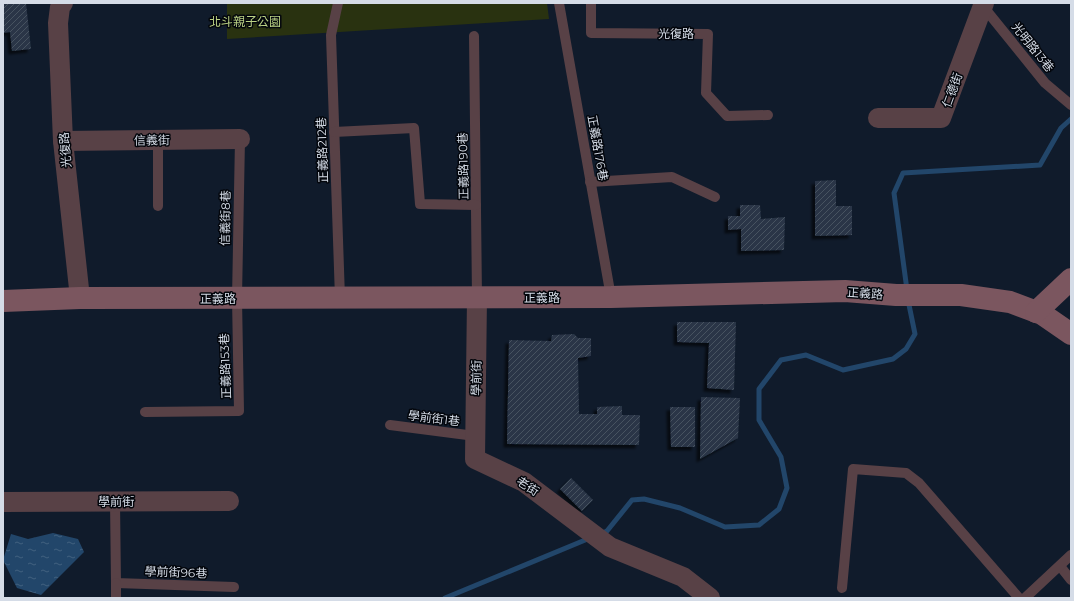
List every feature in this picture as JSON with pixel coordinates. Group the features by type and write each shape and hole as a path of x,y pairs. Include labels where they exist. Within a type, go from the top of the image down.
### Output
{"main road":[{"path":"1036,312 1071,279"},
{"name":"正義路","path":"3,301 80,298 340,298 477,296 611,297 845,291 919,296 961,295 1010,302 1042,314 1071,334"}],"street":[{"name":"光復路","path":"63,3 60,7 58,23 63,141 80,298"},
{"name":"仁德街","path":"878,118 941,118 982,4"},
{"name":"信義街","path":"63,141 240,139"},
{"name":"學前街","path":"475,460 477,296"},
{"name":"老街","path":"475,460 524,482 610,547 683,576 710,598"},
{"name":"學前街","path":"3,502 229,501"}],"lane":[{"name":"正義路212巷","path":"338,3 331,35 340,298"},
{"name":"正義路176巷","path":"559,3 611,297"},
{"name":"光復路","path":"591,3 591,33 708,34 706,93 727,116 768,115"},
{"name":"光明路13巷","path":"982,4 1045,83 1070,105"},
{"name":"正義路190巷","path":"474,36 477,296"},
{"path":"334,132 414,128 420,204 476,205"},
{"name":"信義街8巷","path":"236,298 240,139"},
{"path":"158,140 158,206"},
{"path":"590,182 672,177 715,197"},
{"name":"正義路153巷","path":"145,412 240,411 236,298"},
{"name":"學前街1巷","path":"390,425 475,436"},
{"path":"842,588 853,469 906,473 919,483 1019,598"},
{"path":"116,501 116,598"},
{"path":"1025,598 1071,555"},
{"path":"1060,566 1071,580"},
{"name":"學前街96巷","path":"116,583 234,587"}],"green space":[{"name":"北斗親子公園","path":"227,3 547,3 549,19 227,39"}],"water":[{"path":"53,533 78,539 84,552 41,595 17,588 3,560 11,534 28,539"}],"building":[{"path":"3,3 26,3 31,49 12,51 10,32 3,33"},
{"path":"836,180 836,206 852,206 852,235 815,236 815,181"},
{"path":"740,205 760,205 761,219 785,217 784,250 741,251 741,229 728,230 728,216 740,216"},
{"path":"677,322 736,322 734,390 707,388 709,343 677,342"},
{"path":"574,334 578,338 591,338 591,356 578,358 579,414 597,414 597,407 622,406 622,415 640,415 639,445 507,444 509,340 551,341 552,335"},
{"path":"701,397 740,398 738,438 700,459"},
{"path":"670,407 695,407 695,447 671,447"},
{"path":"571,478 593,500 582,511 560,489"}],"waterway":[{"path":"907,290 894,193 903,173 1040,165 1061,128 1071,119"},
{"path":"601,534 607,531 632,500 644,499 680,508 725,527 759,525 779,509 787,488 781,457 759,420 759,389 781,360 806,355 843,370 893,359 906,349 915,334 908,300"},
{"path":"445,598 590,538"}]}
